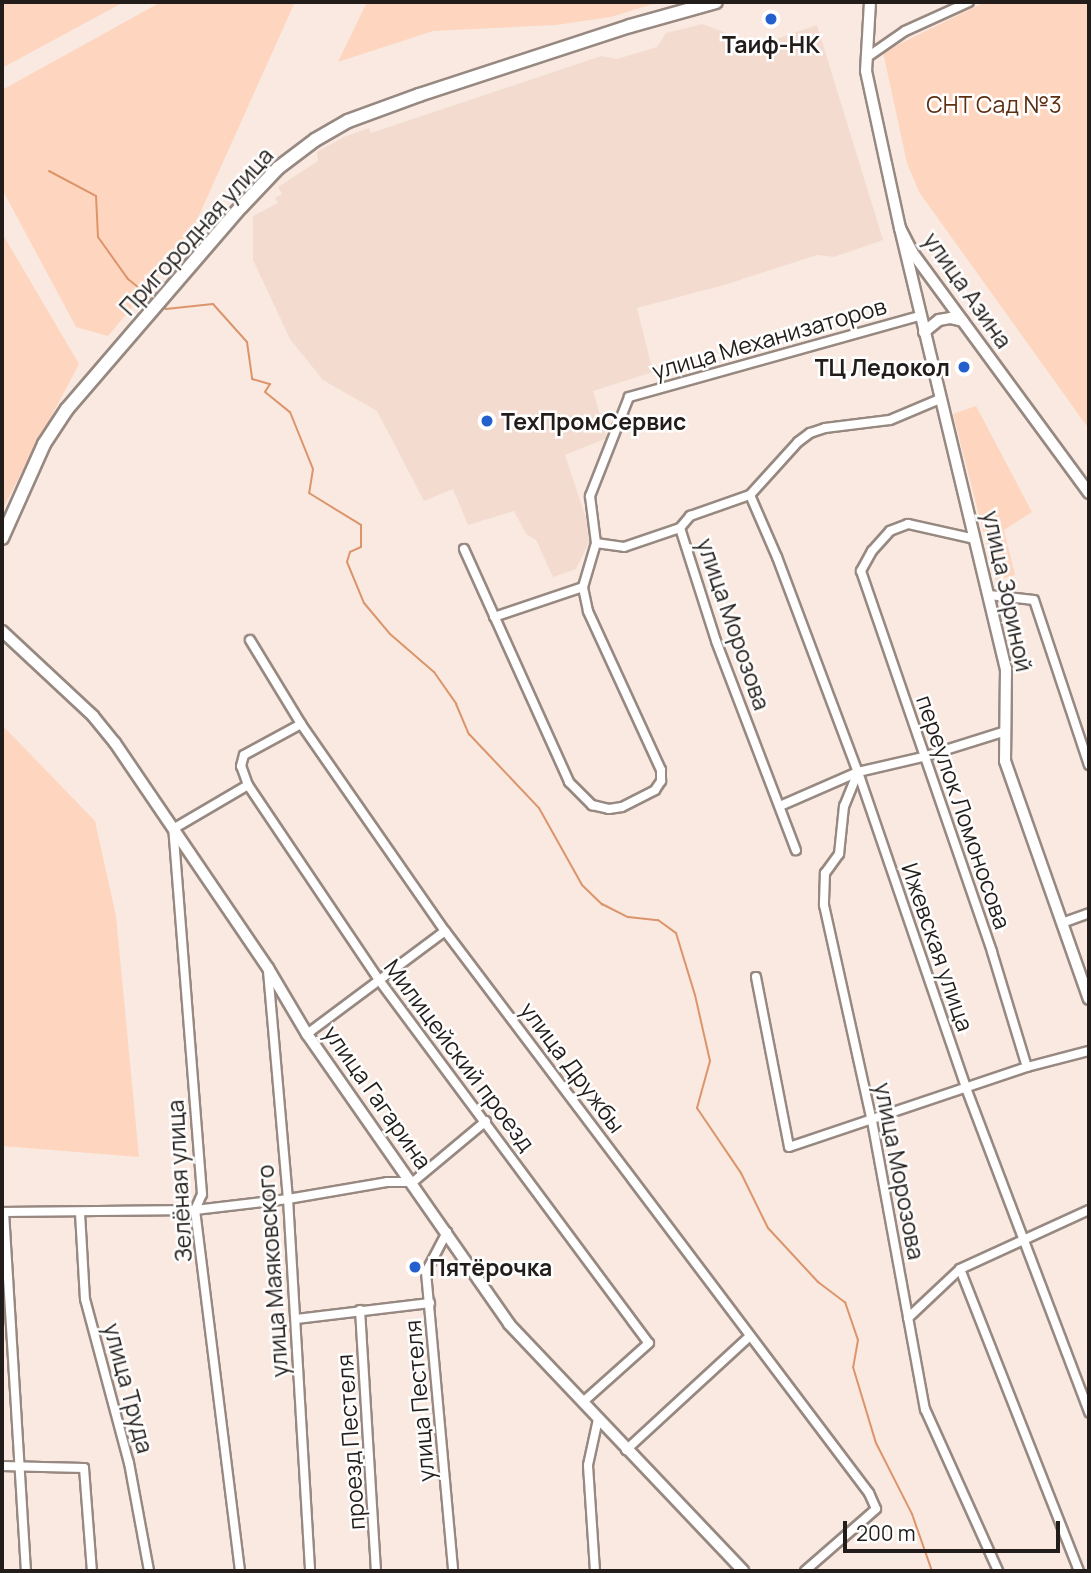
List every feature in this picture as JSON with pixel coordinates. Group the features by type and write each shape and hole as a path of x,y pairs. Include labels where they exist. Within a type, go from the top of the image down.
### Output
{"main road":[{"name":"Пригородная улица","path":"2,538 44,444 67,409 241,207 278,168 315,140 348,121 419,94 630,26 716,2"},
{"name":"улица Азина","path":"870,2 866,58 871,103 900,228 912,252 1089,493"},
{"name":"улица Зориной","path":"900,228 919,316 942,398 1006,668 1008,703 1003,732 1005,761 1089,999"},
{"path":"924,332 939,320 950,318 963,321"},
{"name":"улица Гагарина","path":"2,631 93,716 115,743 268,968 307,1034 413,1182 509,1324 743,1571"}],"street":[{"path":"866,58 905,31 968,2"},
{"name":"улица Механизаторов","path":"596,543 590,496 629,397 919,316"},
{"path":"464,549 569,782 580,796 592,805 609,809 622,807 655,790 661,781 661,771 588,611 583,587 596,543 624,547 680,528 690,516 750,495 798,442 810,433 825,428 890,420 942,398"},
{"name":"Ижевская улица","path":"750,495 777,557 858,772 966,1088 1089,1412"},
{"name":"переулок Ломоносова","path":"975,539 908,524 890,531 872,551 861,571 992,952 1027,1067"},
{"name":"улица Морозова","path":"680,528 716,641 796,850"},
{"path":"495,617 583,587"},
{"path":"989,595 1034,600 1089,765"},
{"name":"улица Дружбы","path":"250,640 301,724 445,931 869,1493 876,1509 804,1571"},
{"path":"173,829 248,785 241,766 244,755 301,724"},
{"path":"780,806 858,772 923,757 1003,732"},
{"name":"улица Морозова","path":"858,772 844,806 839,854 825,873 824,905 872,1121 925,1409 998,1571"},
{"name":"Милицейский проезд","path":"248,785 379,980 649,1343 583,1402"},
{"name":"Зелёная улица","path":"173,829 202,1194 195,1210 240,1571"},
{"path":"1062,923 1089,913"},
{"path":"307,1034 445,931"},
{"name":"улица Маяковского","path":"268,968 288,1199 310,1571"},
{"path":"755,977 789,1147 1027,1067 1089,1051"},
{"path":"26,1571 3,1212 195,1210 288,1199 387,1182 413,1182 486,1121"},
{"name":"улица Труда","path":"80,1213 85,1299 129,1463 149,1571"},
{"path":"908,1318 960,1269 1088,1214"},
{"name":"улица Пестеля","path":"447,1232 426,1272 453,1571"},
{"path":"960,1269 1079,1571"},
{"path":"296,1320 430,1303"},
{"name":"проезд Пестеля","path":"360,1310 376,1571"},
{"path":"626,1450 750,1336"},
{"path":"595,1571 588,1465 598,1419"},
{"path":"2,1466 84,1468 92,1571"}],"shaded area":[{"path":"702,24 759,45 817,25 883,240 834,257 817,255 724,285 637,308 653,372 593,391 607,438 565,455 592,536 576,569 553,577 536,540 526,534 514,511 468,525 453,489 424,501 377,411 323,380 290,339 253,260 253,216 278,203 275,198 282,194 278,187 318,161 317,152 344,137 369,128 371,133 601,56 617,59 657,47 666,33"}],"green space":[{"path":"2,2 124,2 2,68"},
{"path":"161,2 295,2 187,242 108,336 76,327 2,189 2,90"},
{"path":"367,2 659,2 611,17 556,25 433,31 338,62"},
{"name":"СНТ Сад №3","path":"985,2 1089,2 1089,429 919,192 907,163 883,52"},
{"path":"2,233 79,364 2,510"},
{"path":"976,406 1032,512 1004,530 1015,575 996,581 953,414"},
{"path":"2,725 95,821 116,916 139,1157 2,1146"}],"waterway":[{"path":"49,171 96,196 98,237 128,279 155,301"},
{"path":"162,306 166,309 213,304 247,342 252,379 270,384 265,392 290,412 313,469 309,493 361,525 361,547 350,552 347,562 364,603 390,634 434,672 456,704 469,734 539,808 582,885 602,904 628,917 658,920 676,933 695,995 710,1061 697,1108 741,1173 768,1228 818,1282 845,1302 858,1340 853,1367 876,1443 912,1514 932,1571"}],"place":[{"name":"Таиф-НК","path":"771,19"},
{"name":"ТЦ Ледокол","path":"964,367"},
{"name":"ТехПромСервис","path":"487,421"},
{"name":"Пятёрочка","path":"415,1267"}]}
